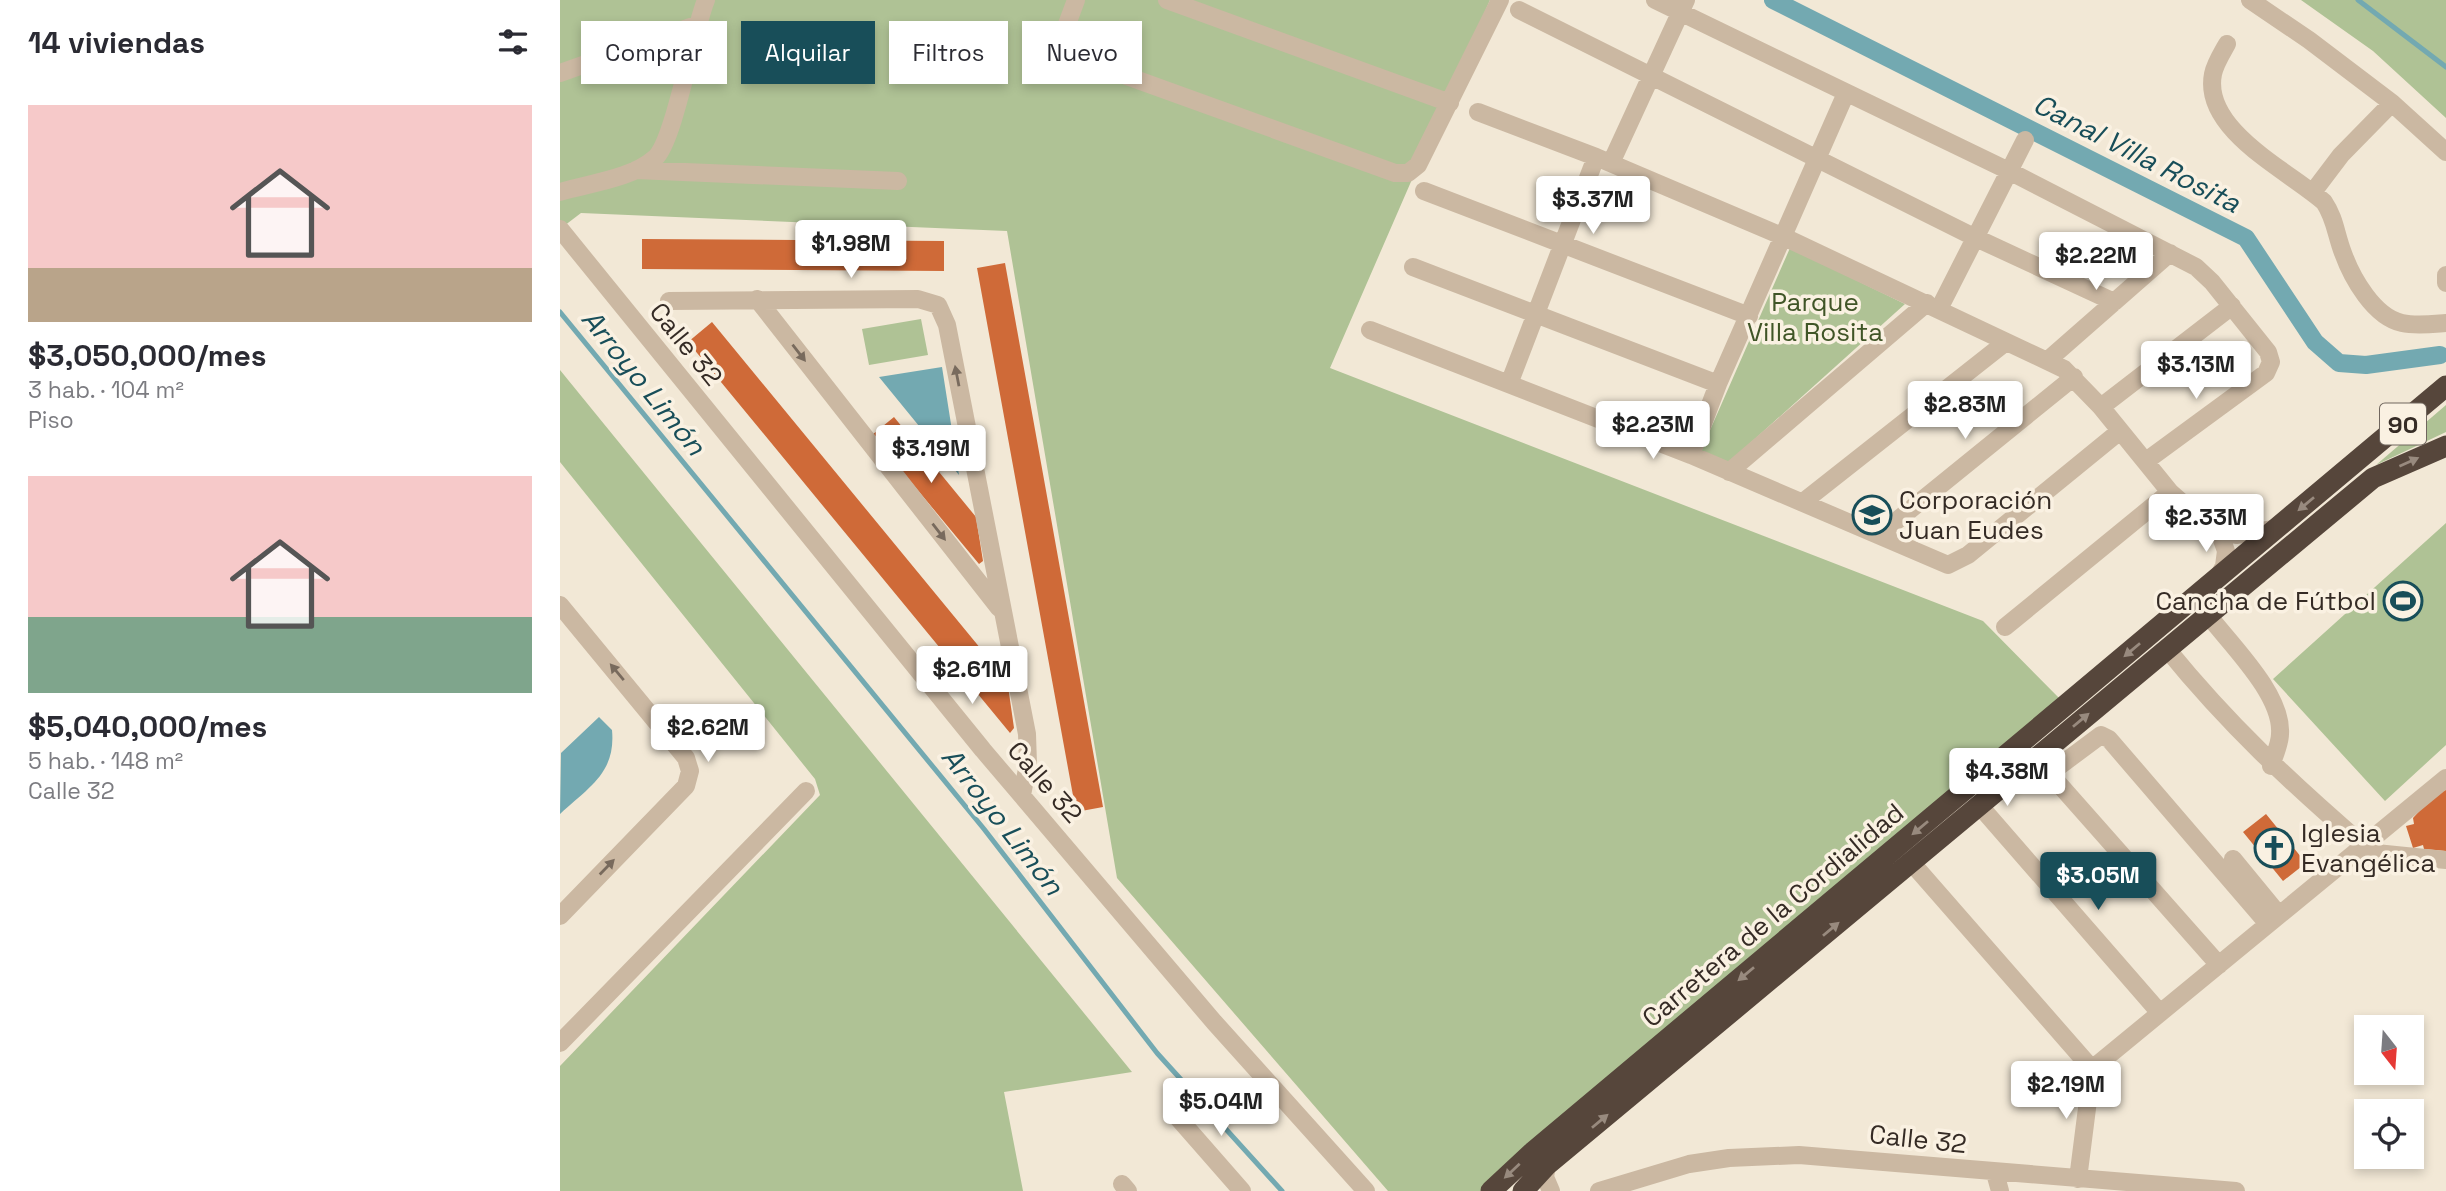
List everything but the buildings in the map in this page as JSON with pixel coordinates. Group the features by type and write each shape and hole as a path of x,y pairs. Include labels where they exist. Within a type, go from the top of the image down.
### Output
{"highway":[{"name":"Carretera de la Cordialidad","path":"1491,1191 1534,1151 2446,386"},
{"name":"Carretera de la Cordialidad","path":"1522,1191 1547,1165 1979,806 2043,766 2166,649 2373,478 2446,446"}],"street":[{"path":"697,21 705,0"},
{"path":"1076,0 1063,35 1065,48 1074,57 1395,173 1408,173 1418,165 1500,0"},
{"path":"1167,0 1450,103"},
{"path":"1655,0 1683,6 1846,93 2009,171 2196,267 2232,306 2267,352 2271,362 2266,373 2146,461"},
{"path":"2250,0 2309,40 2392,103 2443,152"},
{"path":"1509,384 1562,245 1604,160 1652,75 1683,6"},
{"path":"1519,10 1976,237 2113,302"},
{"path":"2227,44 2213,73 2213,92 2220,113 2236,135 2313,192 2332,214 2342,251 2360,286 2384,315 2399,323 2413,325 2446,323"},
{"path":"560,73 581,66"},
{"path":"560,192 636,170 658,156 667,137 680,84"},
{"path":"1691,455 1718,384 1846,93"},
{"path":"2313,192 2341,155 2392,103"},
{"path":"1478,112 1604,160 1784,237 2048,360 2074,377 2170,492 2221,537 2226,551 2224,566 2217,579"},
{"path":"1729,472 1933,306 1976,237 2025,140"},
{"path":"636,170 898,181"},
{"path":"1424,191 1749,316"},
{"name":"Calle 32","path":"562,231 1022,795 1214,1022 1366,1191"},
{"path":"2048,360 2170,253"},
{"path":"1413,267 1718,384"},
{"path":"2446,275 2446,283"},
{"path":"757,299 1001,611"},
{"path":"669,301 918,299 938,305 947,325 1027,734 1028,764 1022,795"},
{"path":"2101,407 2232,306"},
{"path":"1370,330 1691,455 1948,565 1958,562 2120,431"},
{"path":"1803,502 2006,342"},
{"path":"1879,536 2074,377"},
{"path":"2005,627 2170,492"},
{"path":"2210,526 2236,535 2264,533 2277,528"},
{"path":"560,605 686,758 690,771 685,786 560,916"},
{"path":"2208,615 2269,693 2279,713 2280,735 2272,766"},
{"path":"2166,649 2214,706 2272,766 2363,845 2376,853 2446,860"},
{"path":"2219,965 2043,766 2101,735 2109,739 2273,920"},
{"path":"2078,1179 2092,1069 2446,778"},
{"path":"560,1043 806,791"},
{"path":"1979,806 2160,1013"},
{"path":"2233,859 2273,920"},
{"path":"1912,862 2092,1069"},
{"path":"1172,1111 1242,1191"},
{"name":"Calle 32","path":"1600,1191 1689,1164 1764,1156 1870,1160 1995,1173 2039,1183 2078,1179 2236,1191"},
{"path":"1547,1165 1545,1177 1551,1191"},
{"path":"1995,1173 2000,1191"}],"green space":[{"path":"560,0 1490,0 1330,368 1983,621 2061,700 1480,1191 1388,1191 1117,878 1007,231 581,213 560,229"},
{"path":"2301,0 2446,0 2446,118 2373,51"},
{"name":"Parque Villa Rosita","path":"1790,248 1905,304 1727,464 1700,453"},
{"path":"921,319 928,355 869,365 862,329"},
{"path":"560,370 1132,1072 1004,1092 1023,1191 560,1191 560,1066 820,795 815,779 560,462"},
{"path":"2446,405 2446,432 2376,465"},
{"name":"Cancha de Fútbol","path":"2446,523 2446,745 2385,801 2273,679"}],"water":[{"path":"942,367 959,475 879,377"},
{"path":"599,717 612,730 610,757 598,778 560,814 561,753"}],"waterway":[{"name":"Canal Villa Rosita","path":"1773,0 2246,238 2315,342 2339,363 2366,365 2440,355"},
{"path":"2358,0 2446,67"},
{"name":"Arroyo Limón","path":"560,312 984,829 1157,1053 1282,1191"}],"place":[{"name":"Corporación Juan Eudes","path":"1872,515"},
{"name":"Cancha de Fútbol","path":"2403,601"},
{"name":"Iglesia Evangélica","path":"2274,848"}]}
